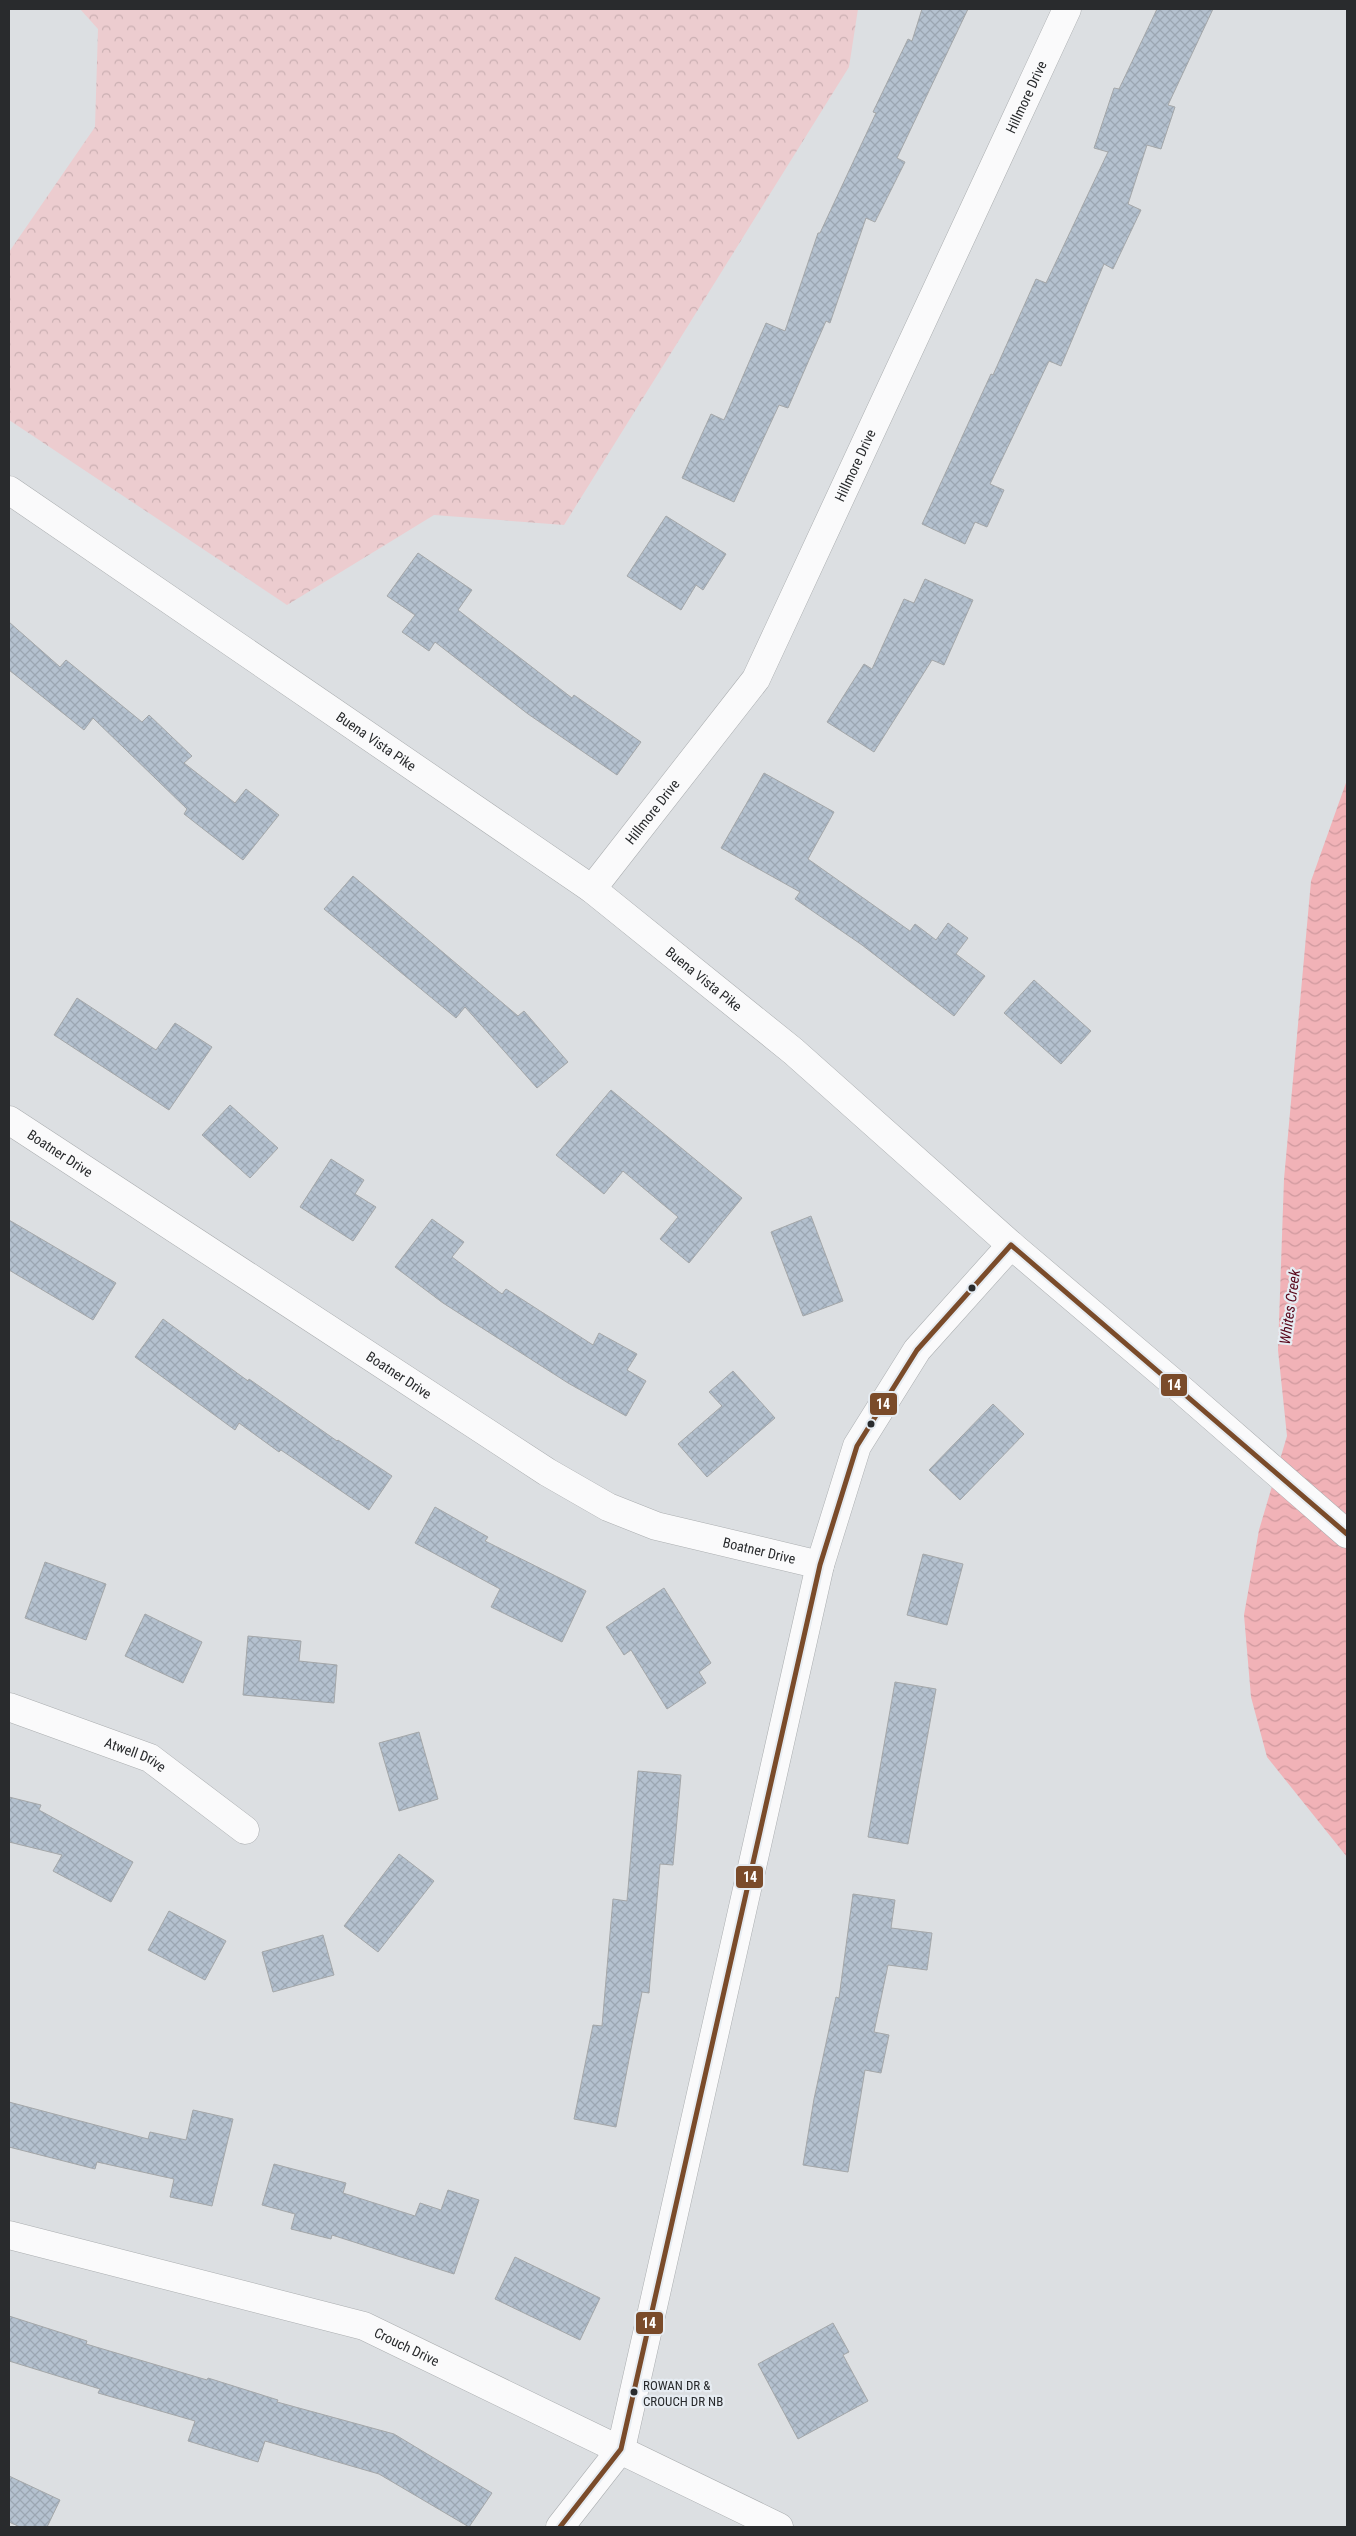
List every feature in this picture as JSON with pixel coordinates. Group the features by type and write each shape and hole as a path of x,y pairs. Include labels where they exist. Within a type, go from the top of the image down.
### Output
{"street":[{"name":"Hillmore Drive","path":"592,889 756,679 1067,9"},
{"name":"Buena Vista Pike","path":"9,490 592,889 793,1051 1011,1245 1175,1384 1347,1534"},
{"name":"Boatner Drive","path":"9,1120 547,1472 608,1507 656,1526 820,1565"},
{"path":"560,2527 621,2449 820,1565 857,1446 917,1350 1011,1245"},
{"name":"Atwell Drive","path":"9,1707 150,1758 246,1830"},
{"name":"Crouch Drive","path":"9,2235 364,2326 779,2527"}],"green space":[{"path":"80,9 858,9 849,67 564,525 434,515 287,605 9,420 9,252 95,127 98,29"}],"water":[{"name":"Whites Creek","path":"1347,780 1347,1857 1267,1757 1251,1697 1244,1615 1259,1530 1287,1436 1278,1350 1284,1179 1311,881"}],"building":[{"path":"922,9 968,9 897,158 905,162 875,222 866,218 830,323 826,321 788,408 779,405 734,502 682,478 711,414 724,420 766,323 785,331 818,233 820,233 876,113 873,112 908,39 912,41"},
{"path":"1157,9 1213,9 1168,105 1175,107 1161,149 1147,145 1128,204 1141,210 1113,269 1104,264 1061,366 1049,361 990,484 1004,490 987,527 975,522 965,544 922,524 991,374 993,375 1036,279 1046,283 1108,152 1094,148 1114,88 1119,89"},
{"path":"666,516 726,554 703,590 696,585 681,610 627,576"},
{"path":"418,553 472,590 458,610 572,698 574,695 641,742 617,775 528,714 435,642 429,651 402,632 415,615 387,596"},
{"path":"925,579 973,600 944,665 932,660 874,752 827,722 864,664 872,669 904,599 914,603"},
{"path":"9,622 60,667 66,660 142,722 149,715 192,756 184,763 235,803 246,789 279,815 243,860 184,814 187,809 93,718 84,730 9,670"},
{"path":"764,773 834,812 808,859 910,931 915,924 936,940 948,923 968,938 956,954 985,976 954,1016 862,945 795,899 800,892 721,848"},
{"path":"353,876 518,1016 524,1011 568,1062 537,1088 465,1007 456,1018 324,909"},
{"path":"1034,980 1091,1031 1061,1064 1004,1013"},
{"path":"77,998 156,1050 175,1023 212,1047 169,1110 54,1035"},
{"path":"611,1090 742,1198 689,1263 660,1239 678,1217 623,1171 604,1194 556,1155"},
{"path":"230,1105 278,1148 250,1178 202,1135"},
{"path":"331,1159 364,1180 355,1194 376,1207 353,1241 300,1207"},
{"path":"811,1216 843,1301 803,1316 771,1232"},
{"path":"432,1219 464,1242 452,1257 502,1294 506,1289 593,1345 599,1333 637,1354 627,1370 646,1381 626,1416 568,1383 443,1303 395,1267"},
{"path":"9,1220 116,1283 93,1320 9,1270"},
{"path":"163,1319 248,1381 249,1379 337,1441 392,1476 369,1510 281,1450 279,1452 239,1423 235,1430 135,1357"},
{"path":"733,1371 775,1418 707,1477 678,1444 722,1406 709,1392"},
{"path":"993,1404 1024,1434 960,1500 929,1470"},
{"path":"435,1507 488,1537 485,1541 586,1591 562,1642 491,1607 500,1589 415,1543"},
{"path":"923,1554 963,1564 947,1625 907,1615"},
{"path":"45,1562 106,1584 86,1640 25,1618"},
{"path":"664,1588 711,1663 699,1672 706,1683 667,1709 631,1650 624,1655 606,1627"},
{"path":"145,1614 202,1642 183,1683 125,1656"},
{"path":"248,1636 301,1641 299,1661 337,1665 334,1703 243,1695"},
{"path":"895,1682 936,1689 908,1844 868,1837"},
{"path":"419,1732 438,1799 399,1811 379,1743"},
{"path":"638,1771 681,1775 673,1865 660,1864 649,1993 642,1992 616,2127 574,2119 593,2025 602,2026 613,1899 627,1901"},
{"path":"9,1797 41,1805 39,1810 133,1862 111,1902 53,1871 62,1855 9,1842"},
{"path":"399,1854 434,1881 378,1952 344,1926"},
{"path":"853,1894 895,1900 891,1928 932,1933 927,1970 888,1965 874,2032 889,2035 881,2073 865,2070 848,2172 803,2165 814,2099 836,1997 839,1998"},
{"path":"169,1911 226,1941 205,1980 148,1950"},
{"path":"323,1935 334,1975 273,1992 262,1952"},
{"path":"9,2102 148,2139 150,2132 186,2140 193,2110 233,2119 212,2206 170,2197 174,2179 97,2162 95,2169 9,2147"},
{"path":"274,2164 346,2183 343,2193 415,2216 420,2203 441,2210 448,2190 479,2200 454,2274 332,2235 331,2239 291,2229 295,2214 262,2205"},
{"path":"515,2257 600,2298 580,2340 495,2299"},
{"path":"9,2316 87,2341 86,2344 207,2380 208,2378 278,2400 277,2402 394,2434 492,2493 469,2527 379,2474 265,2441 258,2462 188,2441 195,2421 98,2393 100,2389 9,2361"},
{"path":"833,2323 849,2352 843,2355 868,2401 798,2439 758,2364"},
{"path":"9,2476 60,2500 47,2527 20,2527 9,2522"}],"transit line":[{"name":"14","path":"560,2527 621,2449 820,1565 857,1446 917,1350 1011,1245 1347,1534"}],"place":[{"name":"ROWAN DR & CROUCH DR NB","path":"634,2392"}]}
